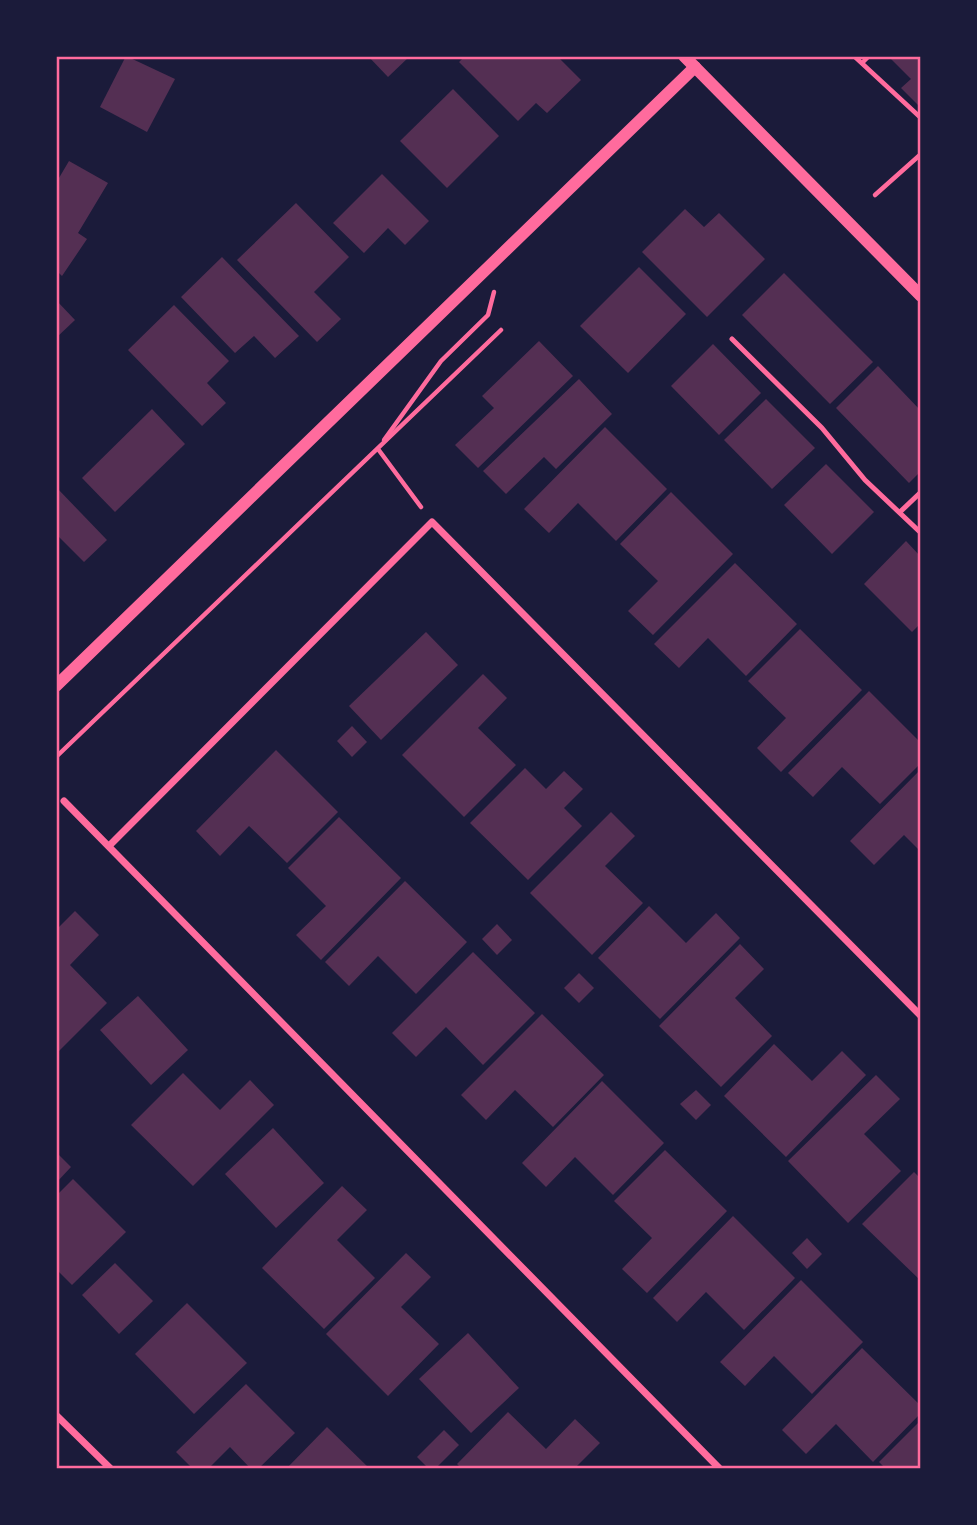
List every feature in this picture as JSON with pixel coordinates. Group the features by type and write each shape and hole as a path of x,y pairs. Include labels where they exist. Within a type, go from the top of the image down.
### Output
{"street":[{"path":"684,56 921,296"},
{"path":"56,686 695,67"},
{"path":"110,846 432,522 921,1016"},
{"path":"64,801 720,1469"},
{"path":"56,1415 111,1469"}],"lane":[{"path":"732,339 822,428 865,480 921,533"},
{"path":"900,513 921,492"}],"path":[{"path":"854,56 921,118"},
{"path":"862,63 869,56"},
{"path":"875,195 921,154"},
{"path":"378,449 441,361 488,315 495,290"},
{"path":"56,757 500,330"},
{"path":"378,449 432,522"}],"building":[{"path":"126,56 175,79 147,132 100,107"},
{"path":"368,56 410,56 388,77"},
{"path":"465,56 557,56 581,80 547,113 536,103 518,121 459,62"},
{"path":"888,56 921,56 921,108 901,88 911,79"},
{"path":"453,89 499,136 447,188 400,141"},
{"path":"69,161 108,183 78,233 87,239 62,276 56,270 56,183"},
{"path":"382,174 429,221 405,245 388,228 364,253 333,223"},
{"path":"296,203 349,257 314,292 341,319 317,342 237,260"},
{"path":"685,209 704,227 719,213 765,259 707,317 642,252"},
{"path":"222,257 299,336 275,358 254,336 235,353 181,297"},
{"path":"639,267 686,314 628,373 580,326"},
{"path":"784,273 873,362 830,404 742,315"},
{"path":"56,300 75,320 56,338"},
{"path":"174,305 229,361 207,383 226,403 202,426 128,350"},
{"path":"539,341 573,376 478,468 455,445 494,408 482,396"},
{"path":"713,344 761,393 719,435 671,386"},
{"path":"878,366 921,411 921,471 909,483 836,408"},
{"path":"579,379 612,414 556,469 544,457 506,494 483,471"},
{"path":"766,399 815,448 772,489 724,440"},
{"path":"152,409 185,444 115,512 82,478"},
{"path":"605,427 667,489 616,541 578,503 549,533 524,509"},
{"path":"826,464 874,512 832,554 784,505"},
{"path":"56,487 107,540 84,562 56,534"},
{"path":"671,492 733,554 653,635 628,611 658,581 620,544"},
{"path":"906,541 921,557 921,623 912,632 864,584"},
{"path":"735,563 797,624 746,676 708,638 679,668 654,644"},
{"path":"800,629 862,690 781,772 757,748 786,718 748,681"},
{"path":"426,632 458,665 381,740 349,706"},
{"path":"483,674 507,698 478,728 516,765 464,817 402,755"},
{"path":"869,691 921,743 921,763 880,804 842,767 813,797 788,773"},
{"path":"352,726 367,742 352,757 337,741"},
{"path":"276,750 338,812 287,863 249,826 220,856 196,831"},
{"path":"525,768 546,789 564,771 583,789 564,808 582,826 528,880 470,823"},
{"path":"921,769 921,852 904,835 874,865 850,841"},
{"path":"611,812 635,836 605,866 643,903 592,955 530,893"},
{"path":"339,817 401,878 321,960 296,935 326,906 288,868"},
{"path":"405,881 467,942 416,994 378,956 349,986 325,962"},
{"path":"649,906 686,943 716,913 740,938 660,1019 598,958"},
{"path":"75,911 99,935 70,965 107,1003 56,1054 56,930"},
{"path":"497,924 512,940 497,955 482,939"},
{"path":"740,944 764,969 735,998 772,1036 721,1087 659,1026"},
{"path":"473,952 535,1013 483,1065 446,1027 416,1057 392,1033"},
{"path":"579,973 594,988 579,1003 564,988"},
{"path":"138,996 188,1050 151,1085 100,1030"},
{"path":"542,1014 604,1075 553,1127 515,1090 486,1120 461,1095"},
{"path":"774,1044 812,1081 842,1051 866,1075 786,1157 724,1096"},
{"path":"183,1073 220,1110 250,1080 274,1105 193,1186 131,1125"},
{"path":"876,1075 900,1099 864,1134 901,1171 848,1223 788,1161"},
{"path":"602,1081 664,1143 613,1195 575,1157 546,1187 522,1163"},
{"path":"696,1090 711,1105 696,1120 680,1104"},
{"path":"273,1128 324,1183 276,1228 225,1174"},
{"path":"665,1150 727,1211 647,1293 622,1269 652,1238 614,1201"},
{"path":"56,1152 71,1167 56,1183"},
{"path":"914,1172 921,1179 921,1281 862,1224"},
{"path":"73,1179 126,1232 72,1285 56,1269 56,1196"},
{"path":"342,1186 367,1210 337,1240 375,1278 324,1329 262,1268"},
{"path":"733,1216 795,1278 744,1330 706,1292 677,1322 653,1298"},
{"path":"807,1238 822,1254 807,1269 792,1253"},
{"path":"406,1253 431,1277 401,1307 439,1344 388,1396 326,1334"},
{"path":"115,1263 153,1301 119,1334 82,1295"},
{"path":"801,1280 863,1342 812,1394 774,1356 745,1386 720,1362"},
{"path":"187,1303 247,1363 194,1414 135,1354"},
{"path":"468,1333 519,1388 471,1433 419,1379"},
{"path":"862,1348 921,1406 921,1413 873,1462 836,1424 806,1454 782,1430"},
{"path":"246,1384 295,1433 258,1469 251,1469 230,1447 208,1469 193,1469 176,1452"},
{"path":"508,1412 546,1449 575,1419 600,1443 574,1469 462,1469 457,1464"},
{"path":"921,1420 921,1469 886,1469 879,1462"},
{"path":"327,1427 370,1469 286,1469"},
{"path":"444,1430 459,1445 435,1469 429,1469 417,1457"}]}
